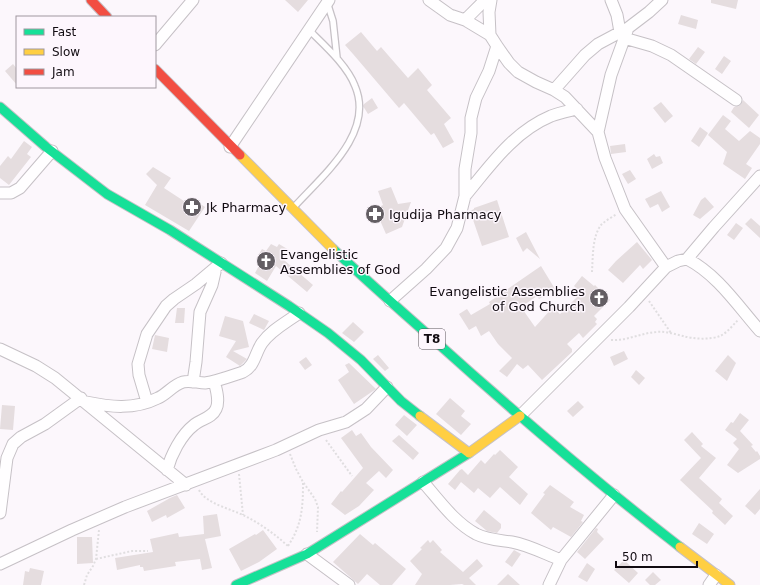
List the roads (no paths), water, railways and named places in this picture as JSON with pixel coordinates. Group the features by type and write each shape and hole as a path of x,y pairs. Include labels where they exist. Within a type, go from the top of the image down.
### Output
{"street":[{"path":"91,0 106,16"},
{"path":"156,44 193,0"},
{"path":"429,0 438,8 450,15 465,20 490,35 509,63 518,72 554,90 565,97 578,109 598,132 605,158 625,209 666,267"},
{"path":"465,20 486,0"},
{"path":"490,35 488,12 491,0"},
{"path":"598,132 611,75 624,33 611,0"},
{"path":"554,90 585,55 598,44 624,33 662,0"},
{"path":"230,146 328,1"},
{"path":"624,33 671,55 736,100"},
{"path":"390,301 446,248 457,228 465,196 465,169 476,98 489,71 498,46"},
{"path":"489,71 509,63"},
{"name":"T8","path":"156,70 325,241 390,301 520,416 614,495 730,585"},
{"path":"0,107 52,151 107,194 170,230 218,266 299,313 328,333 361,360 401,401 468,453"},
{"path":"465,196 506,146 518,136 551,116 578,109"},
{"path":"0,193 11,193 20,188 52,151"},
{"path":"236,585 304,556 468,453 520,416 666,267 678,261 687,259 760,176"},
{"path":"687,259 696,264 713,278 760,331"},
{"path":"193,382 200,312 212,285 218,266"},
{"path":"147,402 139,375 138,364 147,334 166,306 218,266"},
{"path":"0,513 7,458 13,444 21,437 83,400 117,407 131,406 158,398 177,385 185,382 203,383 214,381 247,370 252,365 266,338 299,313"},
{"path":"0,349 36,366 83,400 186,485"},
{"path":"166,470 187,432 195,424 213,414 217,408 218,405 214,381"},
{"path":"0,564 125,507 276,450 319,430 346,422 366,408 387,387"},
{"path":"423,482 456,519 475,533 488,539 529,546 561,560"},
{"path":"549,585 561,560 614,495"},
{"path":"304,556 349,585"},
{"path":"709,585 716,575"}],"lane":[{"path":"328,1 333,21 337,58"},
{"path":"293,209 351,141 359,120 359,97 355,84 337,58 308,29"}],"place":[{"name":"Jk Pharmacy","path":"192,207"},
{"name":"Igudija Pharmacy","path":"375,214"},
{"name":"Evangelistic Assemblies of God","path":"266,261"},
{"name":"Evangelistic Assemblies of God Church","path":"599,298"}]}
